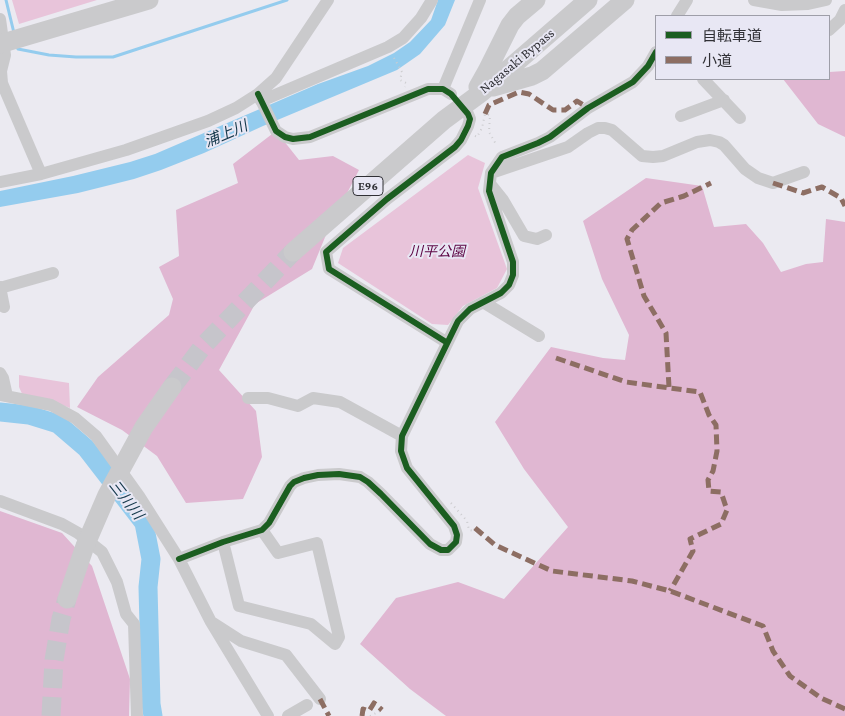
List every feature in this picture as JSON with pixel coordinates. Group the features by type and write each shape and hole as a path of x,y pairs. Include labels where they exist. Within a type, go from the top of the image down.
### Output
{"highway":[{"path":"0,44 126,0"},
{"path":"0,37 25,34 149,0"},
{"path":"480,89 510,25 517,16 536,0"},
{"name":"Nagasaki Bypass","path":"480,89 574,0"},
{"name":"Nagasaki Bypass","path":"293,252 480,89 588,0"},
{"path":"480,89 532,76 542,71 625,0"},
{"path":"66,599 84,546 131,449 153,412 172,387"}],"street":[{"path":"260,97 276,78 328,0"},
{"path":"0,182 41,174 126,150 190,128 260,97 388,47 403,38 421,18 432,0"},
{"path":"260,97 276,131 292,139 310,137 428,89 447,92 480,0"},
{"path":"678,15 687,0"},
{"path":"754,0 794,5 826,0"},
{"path":"830,29 840,20 845,10"},
{"path":"0,19 4,55 1,71 2,82 41,174"},
{"path":"179,559 223,542 262,530 268,523 285,492 294,482 318,475 360,477 368,482 430,544 441,550 448,550 456,542 457,535 454,526 407,468 401,451 402,436 446,342 458,321 470,309 501,293 510,285 513,275 513,262 489,192 490,178 502,157 550,137 579,114 633,82 648,66 655,54"},
{"path":"704,80 740,118"},
{"path":"681,116 724,100"},
{"path":"446,342 329,269 326,252 387,199 455,147 468,126 470,118 468,114"},
{"path":"490,178 568,147 598,128 612,130 642,156 663,156 697,142 710,140 724,145 745,169 758,178 773,183 804,172"},
{"path":"490,178 524,236 536,239 546,235"},
{"path":"4,307 0,288 53,273"},
{"path":"483,302 539,336"},
{"path":"0,373 3,378 4,396 51,405 75,418 96,436 139,496 179,559 211,622 268,716"},
{"path":"248,398 268,398 298,406 313,398 340,402 402,436"},
{"path":"0,501 62,524 102,552 117,582 126,614 134,624 137,716"},
{"path":"223,542 239,606 310,624 334,644 339,637 317,542 278,553 262,530"},
{"path":"211,622 241,640 286,655 320,698"},
{"path":"288,716 307,705"}],"path":[{"path":"393,56 402,72 400,80 406,83 402,100"},
{"path":"464,133 477,137 482,128 485,114 490,115 489,132 502,157"},
{"path":"370,716 382,710"}],"green space":[{"path":"12,0 97,0 19,24"},
{"name":"川平公園","path":"468,155 485,163 478,188 507,269 497,288 463,306 448,325 432,324 338,263 343,248"},
{"path":"19,375 69,383 70,408 49,400 23,396 19,387"}],"shaded area":[{"path":"845,71 845,137 818,124 784,80 830,80 830,72"},
{"path":"276,131 299,160 333,156 359,170 328,230 312,269 255,304 219,370 256,411 262,457 243,499 186,503 157,456 122,430 77,407 98,377 169,315 173,299 159,267 179,256 176,210 238,183 233,164"},
{"path":"646,178 702,186 714,227 746,224 763,243 781,272 806,264 823,262 826,219 845,222 845,716 446,716 410,689 360,644 396,598 458,582 504,599 568,527 524,469 495,422 551,347 603,358 625,360 629,335 602,279 583,221"},
{"path":"0,511 62,533 92,566 130,679 129,716 0,716"}],"water":[{"name":"浦上川","path":"438,0 455,0 445,25 420,54 397,70 161,170 78,193 0,207 0,191 73,176 155,154 318,84 368,66 394,53 410,42 431,20"}],"waterway":[{"path":"6,0 14,33"},
{"path":"17,47 18,49 49,55 113,57 287,0"},
{"name":"三川川","path":"0,412 29,415 58,424 86,448 144,523 151,559 148,587 151,704 153,716"}],"tunnel":[{"path":"172,387 204,345 293,252"},
{"path":"51,716 54,660 61,619 67,599"}],"marked path":[{"path":"485,114 489,105 519,92 529,94 553,110 565,110 577,101 588,108"},
{"path":"669,387 666,333 644,296 627,239 632,230 661,203 684,196 711,183"},
{"path":"773,183 803,193 822,187 841,198 845,206"},
{"path":"556,358 626,382 700,392 709,415 716,425 717,451 713,471 708,480 709,491 721,492 727,510 721,524 690,539 693,551 670,591"},
{"path":"475,528 495,545 552,571 632,581 670,591 763,626 773,651 790,676 821,698 845,709"},
{"path":"320,699 329,716"},
{"path":"362,716 363,709 369,711 374,703 382,710"}],"cycle path":[{"path":"179,559 223,542 262,530 269,523 294,482 318,475 339,474 360,477 381,494 430,544 441,550 448,550 456,542 457,535 454,526 407,468 401,451 402,436 458,321 470,309 501,293 509,285 513,275 513,262 489,191 491,173 502,157 550,137 588,108 633,82 648,66 655,54"},
{"path":"258,94 276,131 285,137 293,139 310,137 428,89 443,89 451,94 468,114 470,119 468,126 455,147 387,199 326,252 329,269 446,342"}]}
